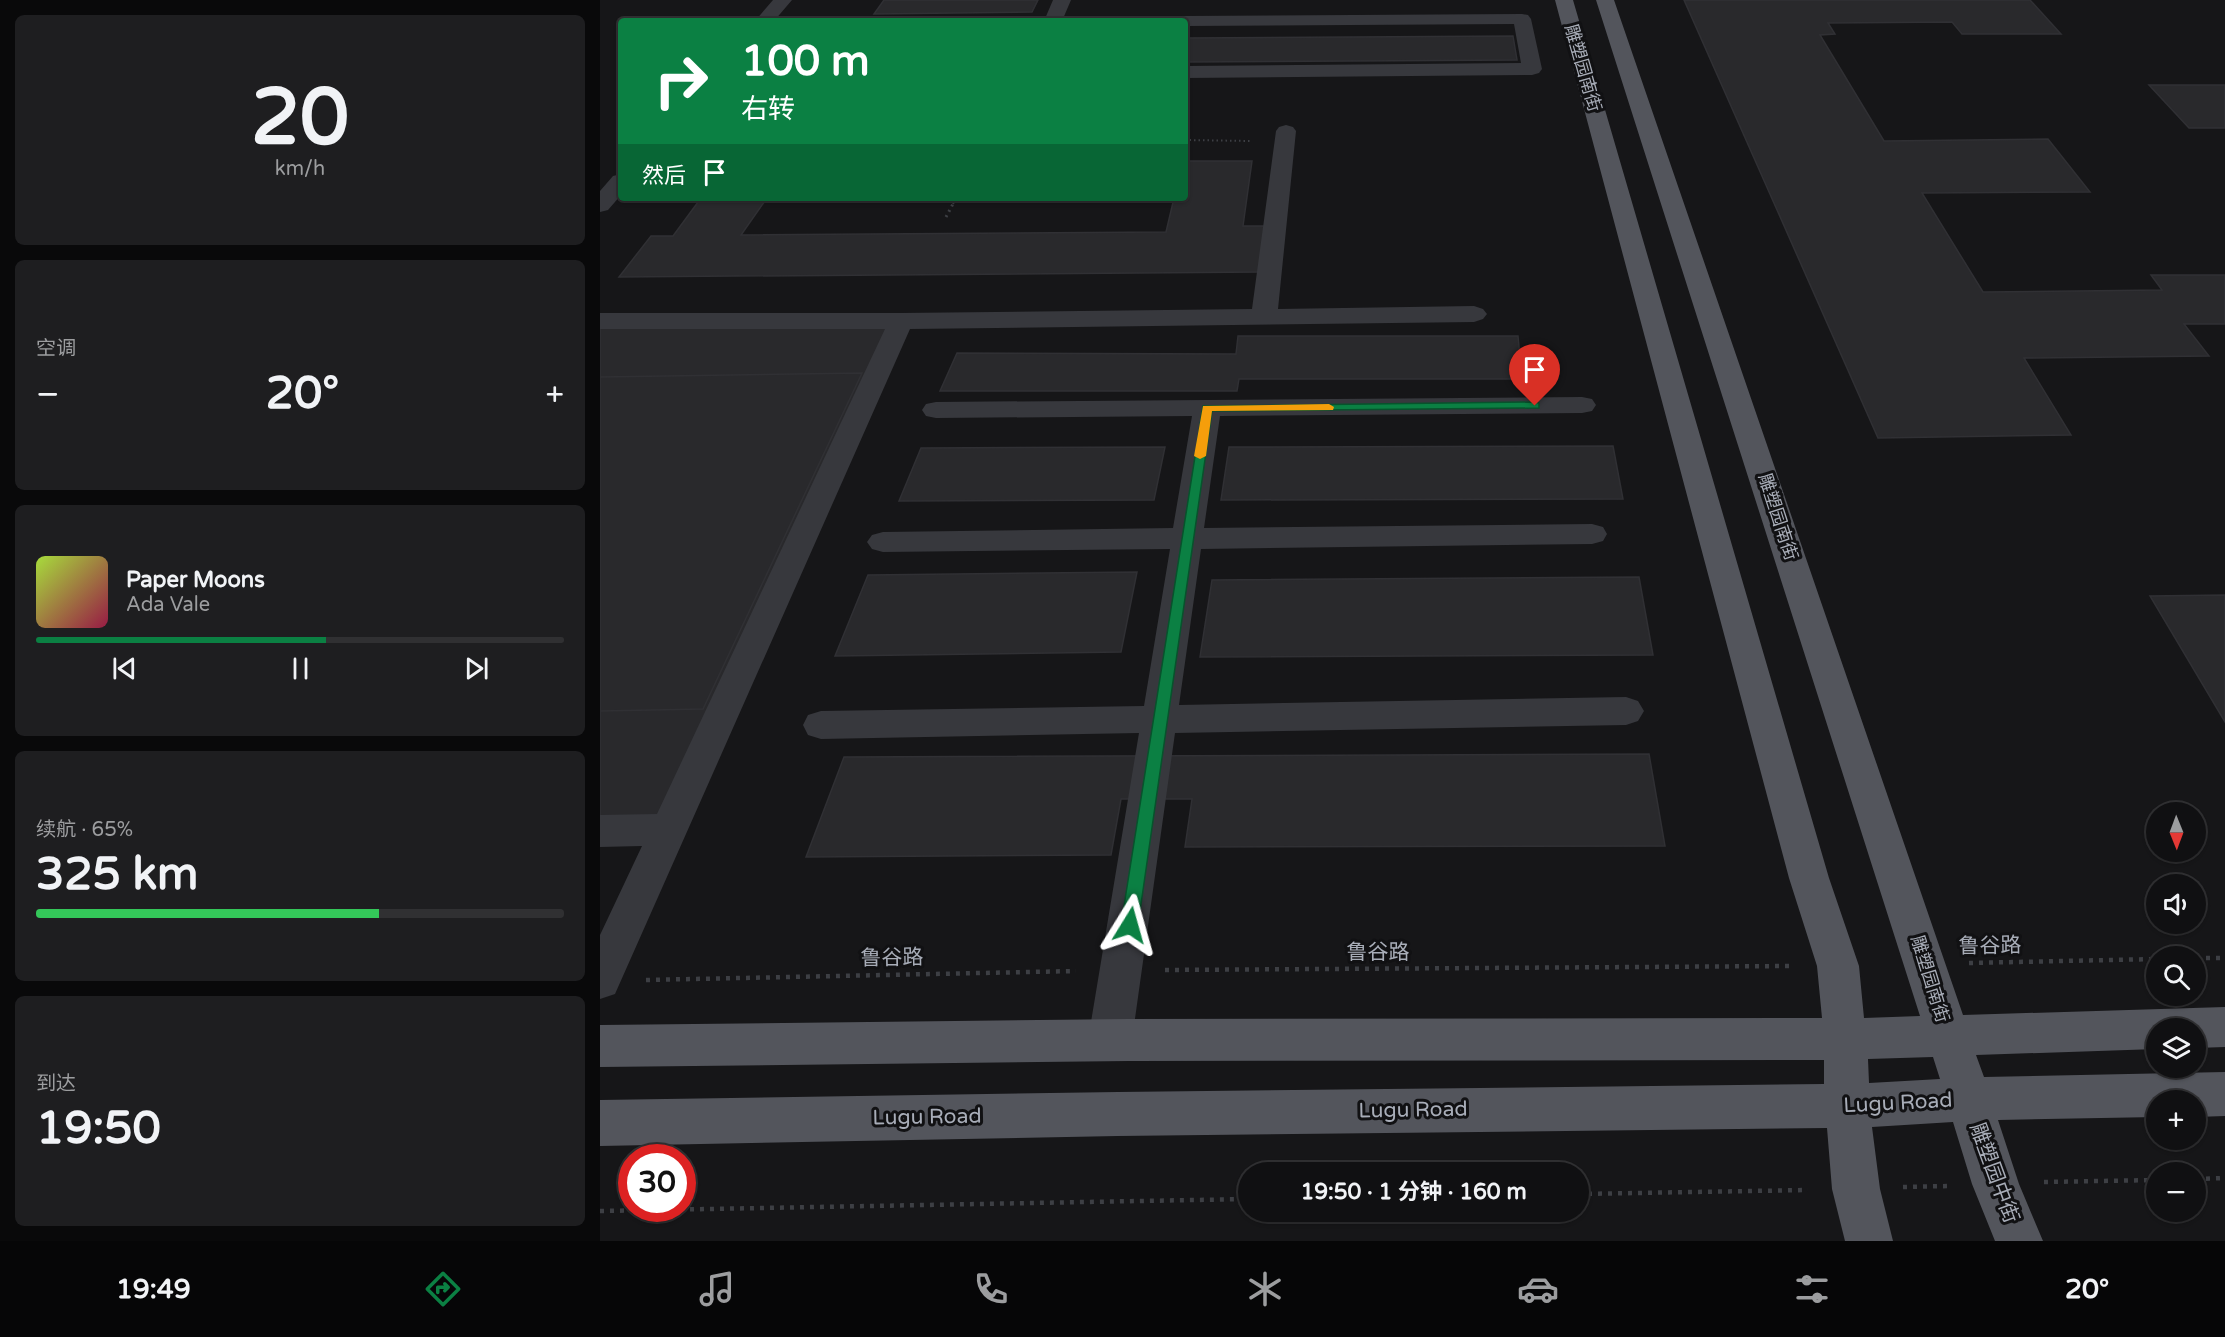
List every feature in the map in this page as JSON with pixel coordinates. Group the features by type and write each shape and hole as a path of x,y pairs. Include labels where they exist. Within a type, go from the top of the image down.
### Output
{"main road":[{"name":"雕塑园南街","path":"1564,0 1809,878 1838,966 1845,1039"},
{"name":"雕塑园南街","path":"1605,0 1947,1036"},
{"path":"2206,1028 2225,1027"},
{"path":"600,1046 1110,1040 1845,1039 2146,1029"},
{"name":"雕塑园中街","path":"1947,1036 1996,1184 2019,1241"},
{"path":"1845,1039 1847,1106 1856,1189 1869,1241"},
{"name":"Lugu Road","path":"600,1123 1094,1114 1847,1106 1968,1099 2225,1094"}],"street":[{"path":"767,18 783,0"},
{"path":"1054,18 1062,0"},
{"path":"1342,20 1344,0"},
{"path":"1188,21 1522,19 1532,69 1188,72"},
{"path":"1264,316 1286,136"},
{"path":"600,205 618,184"},
{"path":"600,321 901,321 1474,314"},
{"path":"600,980 901,321"},
{"path":"936,410 1582,405"},
{"path":"1110,1040 1123,970 1207,408"},
{"path":"883,542 1592,534"},
{"path":"821,725 1626,711"},
{"path":"600,831 669,830"}],"path":[{"path":"1188,140 1286,136"},
{"path":"946,217 954,201"},
{"path":"2206,958 2225,958"},
{"name":"鲁谷路","path":"1925,964 2146,959"},
{"name":"鲁谷路","path":"636,980 1123,970 1838,966"},
{"path":"2206,1179 2225,1178"},
{"path":"600,1211 1238,1199"}],"building":[{"path":"884,0 1038,0 1032,12 874,14"},
{"path":"1684,0 2030,0 2061,34 1962,34 1952,22 1828,23 1835,34 1820,35 1884,141 2048,139 2090,192 1922,193 1983,292 2162,290 2151,275 2225,275 2225,324 2184,324 2209,356 2024,358 2071,435 1878,438"},
{"path":"1513,36 1517,60 1188,62 1188,38"},
{"path":"2149,85 2225,85 2225,128 2189,128"},
{"path":"1188,161 1252,161 1243,226 1265,226 1260,272 619,277 651,236 673,236 699,201 765,201 741,235 1166,232 1173,201 1188,201"},
{"path":"600,321 901,321 669,830 600,831"},
{"path":"1238,336 1518,336 1522,379 1239,379 1237,391 940,391 957,353 1236,354"},
{"path":"862,373 703,709 600,711 600,377"},
{"path":"1613,446 1623,499 1221,500 1229,447"},
{"path":"1165,447 1154,500 899,501 921,448"},
{"path":"1137,572 1121,652 835,656 868,575"},
{"path":"1639,577 1653,655 1200,657 1212,580"},
{"path":"2225,595 2225,722 2150,596"},
{"path":"1649,754 1665,846 1185,847 1192,799 1121,799 1111,855 806,857 844,757"}],"slow traffic":[{"path":"1200,456 1207,408 1329,407"}],"route":[{"path":"1130,925 1207,408 1535,406"}]}
